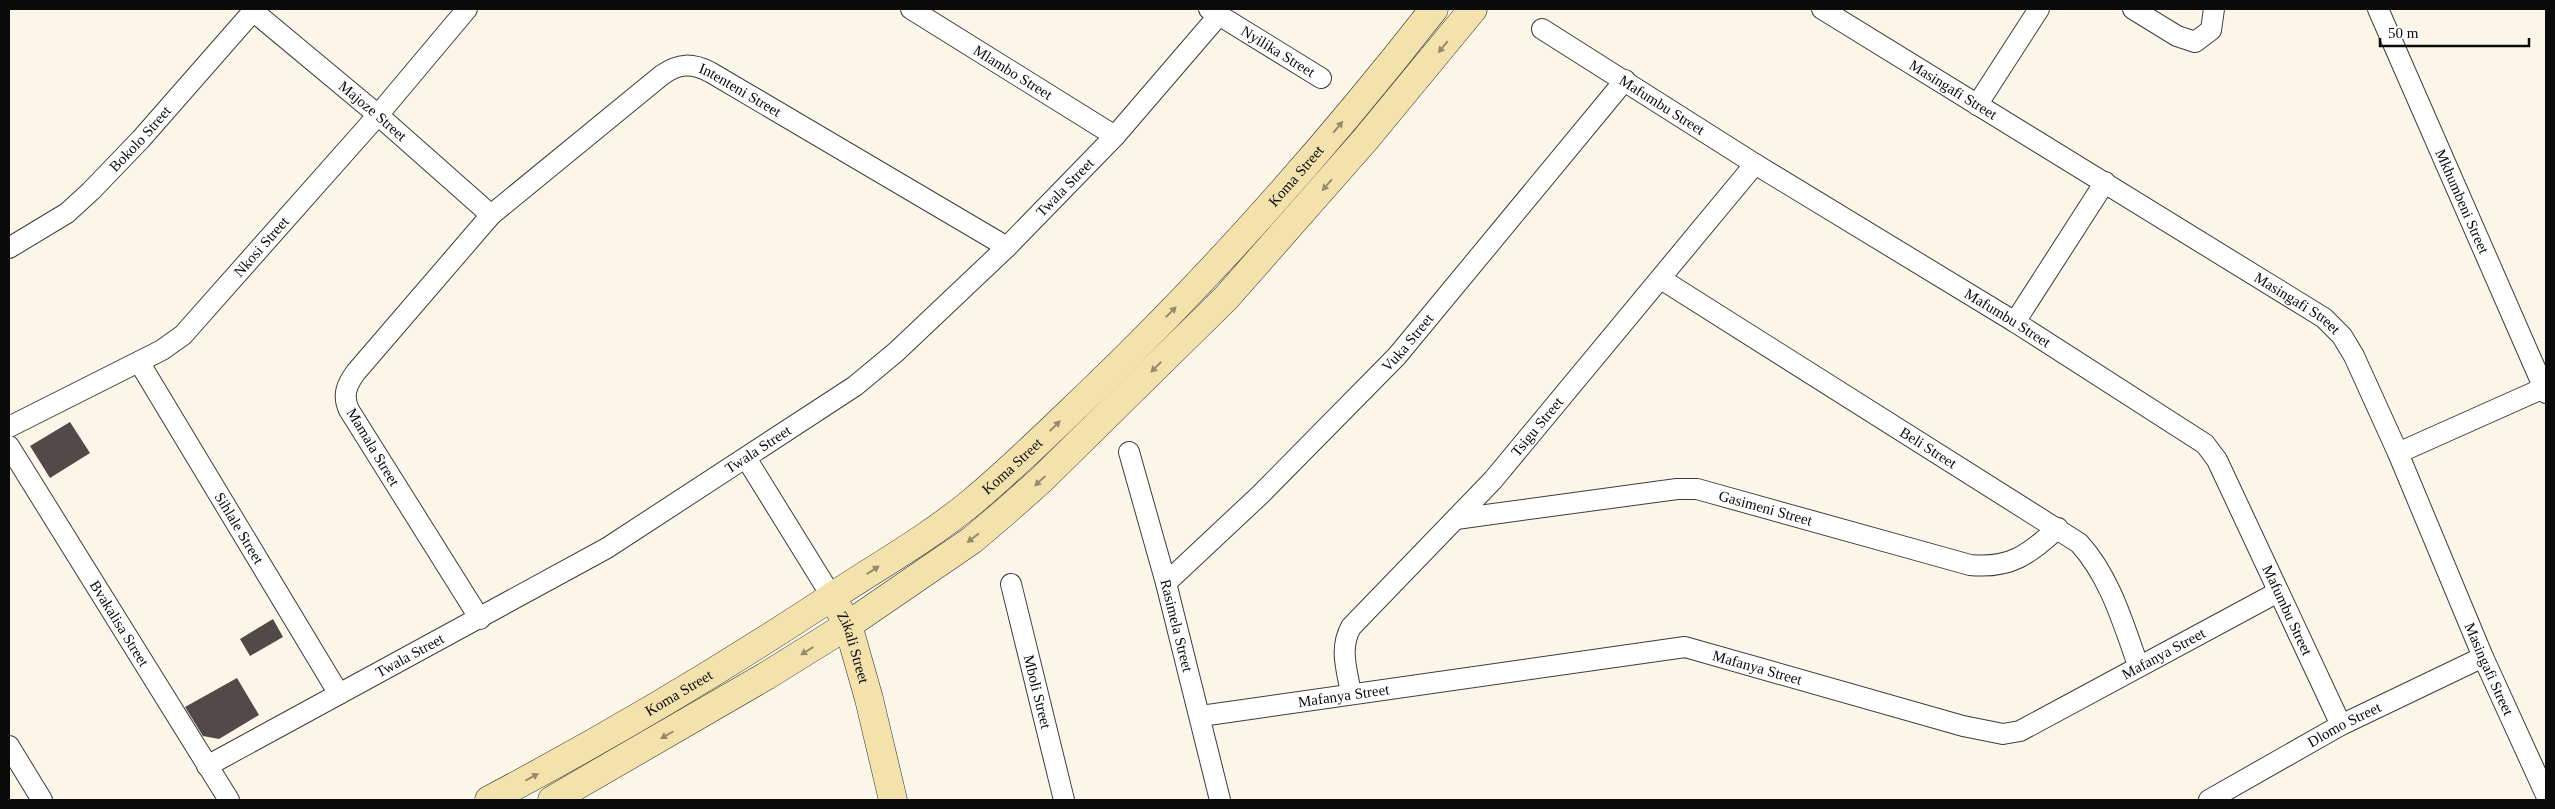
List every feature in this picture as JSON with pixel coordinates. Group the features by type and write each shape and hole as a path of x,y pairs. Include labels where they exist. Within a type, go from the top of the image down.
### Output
{"main road":[{"name":"Koma Street","path":"489,800 644,715 748,652 926,536 971,502 1026,455 1120,364 1227,255 1434,9"},
{"name":"Koma Street","path":"552,800 766,676 848,625 972,540 1005,512 1041,480 1226,298 1366,140 1473,9"},
{"name":"Zikali Street","path":"832,596 848,625 869,699 893,800"}],"street":[{"name":"Nkosi Street","path":"9,427 172,344 197,322 378,115 467,9"},
{"name":"Mlambo Street","path":"910,9 1115,136"},
{"name":"Masingafi Street","path":"1822,9 1846,14 1977,106 2105,182 2324,318 2333,326 2354,356 2398,453 2483,657 2546,795"},
{"path":"1977,106 2039,9"},
{"path":"2133,9 2177,36 2195,42 2211,30 2214,9"},
{"name":"Mkhumbeni Street","path":"2378,9 2545,389"},
{"name":"Majoze Street","path":"254,10 378,115 490,215"},
{"name":"Bokolo Street","path":"9,248 67,212 91,191 141,139 254,10"},
{"name":"Twala Street","path":"206,766 480,619 607,548 866,377 1007,248 1115,136 1214,12"},
{"name":"Nyilika Street","path":"1214,12 1320,78"},
{"name":"Mafumbu Street","path":"1542,29 1755,164 2016,322 2210,449 2217,460 2341,725"},
{"name":"Intenteni Street","path":"490,215 662,75 677,66 694,65 718,76 1007,248"},
{"name":"Vuka Street","path":"1166,583 1262,494 1397,356 1625,80"},
{"name":"Tsigu Street","path":"1351,693 1343,653 1345,638 1350,628 1388,586 1456,519 1511,458 1755,164"},
{"path":"2016,322 2105,182"},
{"name":"Mamala Street","path":"480,619 349,410 345,394 348,383 356,372 490,215"},
{"name":"Beli Street","path":"1661,279 2079,543 2098,566 2121,618 2138,665"},
{"name":"Sihlale Street","path":"139,362 339,694"},
{"path":"2398,453 2545,389"},
{"name":"Bvakalisa Street","path":"9,446 228,800"},
{"name":"Rasimela Street","path":"1129,452 1166,583 1220,800"},
{"name":"Zikali Street","path":"746,458 832,596"},
{"name":"Gasimeni Street","path":"1456,519 1677,489 1697,489 1953,560 1987,567 2013,562 2038,546 2058,528"},
{"name":"Mboli Street","path":"1011,584 1064,800"},
{"name":"Mafanya Street","path":"1200,716 1685,646 1962,726 2003,734 2020,731 2043,720 2138,665 2278,592"},
{"name":"Dlomo Street","path":"2209,800 2341,725 2483,657"},
{"path":"9,746 42,800"}],"building":[{"path":"70,422 90,453 50,478 30,446"},
{"path":"273,619 283,637 250,656 240,639"},
{"path":"237,678 259,715 219,739 203,736 185,707"}]}
